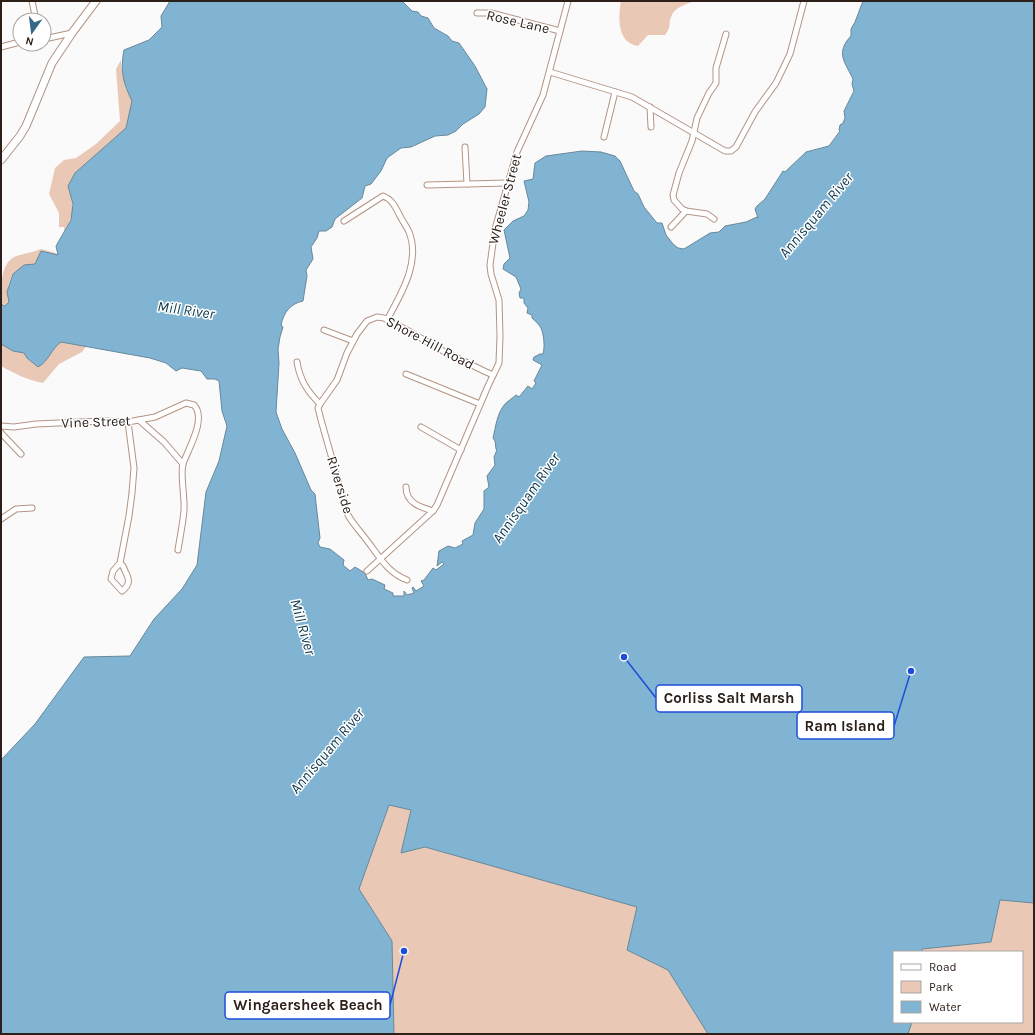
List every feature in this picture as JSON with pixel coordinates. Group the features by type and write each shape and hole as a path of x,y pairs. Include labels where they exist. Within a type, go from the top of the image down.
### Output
{"main road":[{"path":"1,160 26,126 52,63 96,1"}],"street":[{"path":"32,1 34,12"},
{"name":"Wheeler Street","path":"367,571 433,511 442,494 499,363 499,300 491,274 490,265 495,230 507,183 517,152 544,95 568,1"},
{"path":"550,72 632,97 725,151 731,151 736,147 754,112 776,83 787,60 804,1"},
{"name":"Rose Lane","path":"477,13 491,13 560,31"},
{"path":"52,37 72,33"},
{"path":"714,218 707,214 682,209 674,200 672,195 692,141 693,132 703,104 716,83 716,68 726,34"},
{"path":"1,47 12,44"},
{"path":"604,137 615,92"},
{"path":"650,107 651,127"},
{"path":"465,147 466,184"},
{"path":"427,186 507,183"},
{"path":"344,221 382,196 386,197 393,204 410,233 413,252 409,274 387,320"},
{"path":"671,227 686,211"},
{"name":"Shore Hill Road","path":"320,404 337,380 353,341 367,321 377,317 387,320 443,351 494,375"},
{"path":"324,330 353,341"},
{"path":"297,362 303,382 309,392 320,404"},
{"path":"406,374 480,404"},
{"path":"139,420 159,415 186,403 194,405 198,412 198,422 195,434 183,464 184,510 178,550"},
{"name":"Riverside","path":"320,404 318,408 322,425 348,515 353,524 366,538 380,559"},
{"name":"Vine Street","path":"1,426 14,427 36,424 103,420 128,422 139,420 171,448 183,464"},
{"path":"120,563 129,577 128,586 122,591 111,579 113,571 120,563 132,493 134,468 128,422"},
{"path":"421,427 461,450"},
{"path":"1,433 22,454"},
{"path":"406,487 408,497 413,502 433,511"},
{"path":"1,518 16,509 32,508"},
{"path":"380,559 396,575 407,580"}],"green space":[{"path":"621,1 695,1 681,6 675,11 671,17 669,27 665,35 648,35 638,46 631,44 626,40 620,28 619,14"},
{"path":"121,60 126,89 134,104 134,121 68,186 72,199 73,210 71,219 64,231 64,227 59,227 59,213 49,194 55,168 64,160 76,158 96,144 120,121 116,69"},
{"path":"41,249 56,253 59,258 13,274 8,288 11,308 1,303 2,278 9,261 14,257"},
{"path":"63,340 87,345 82,352 59,364 43,383 11,372 1,366 1,344 13,351 24,353 27,358 36,365 50,355 54,347"},
{"path":"1034,610 1034,1034 380,1034 351,860 361,808"}],"water":[{"path":"170,1 402,1 412,11 418,12 421,16 428,18 434,28 448,36 452,41 459,43 475,66 487,89 485,107 479,114 448,135 435,136 411,147 401,148 387,158 381,171 371,184 365,186 362,198 335,219 332,227 326,231 319,231 317,238 311,247 313,259 306,270 307,276 303,301 294,304 288,309 281,325 283,327 278,349 279,363 276,412 282,429 295,453 311,490 315,494 320,538 318,543 320,547 330,549 344,560 343,565 350,571 355,567 365,573 368,580 372,579 385,585 384,589 393,593 393,596 404,596 404,591 407,595 414,593 413,587 416,591 424,586 421,581 424,580 433,568 436,570 444,564 442,562 437,566 439,551 448,546 455,548 463,544 462,541 473,535 475,523 484,509 484,491 489,487 487,476 495,465 494,457 497,450 493,438 499,415 506,403 516,395 519,397 528,386 532,389 536,383 534,381 542,365 533,360 534,357 543,354 544,341 541,328 532,318 532,315 527,313 528,308 524,303 524,298 520,298 519,293 521,289 516,277 503,269 504,264 510,258 504,230 513,221 524,216 528,210 529,202 524,181 533,179 535,163 546,156 582,151 601,152 615,156 620,161 634,191 638,194 644,207 657,223 662,223 666,235 673,244 678,248 684,249 710,233 719,232 725,226 746,222 757,217 758,218 755,209 765,199 783,171 785,172 806,152 829,146 840,131 840,125 843,123 845,118 844,111 854,91 852,84 853,79 842,53 846,42 851,36 851,29 863,1 1034,1 1034,903 1000,900 991,942 922,949 922,951 893,951 893,1023 912,1023 908,1034 708,1034 668,970 627,950 637,907 425,847 401,853 411,810 389,805 359,889 392,941 394,1034 1,1034 1,760 35,724 84,657 130,656 154,619 182,589 197,565 206,492 219,461 227,426 222,411 219,381 215,379 207,379 201,371 182,368 176,371 166,363 150,358 61,342 45,362 38,367 27,358 24,353 13,351 1,344 1,304 5,306 9,302 7,292 13,274 24,265 35,264 41,251 58,255 56,246 71,220 73,204 68,186 75,173 126,128 132,101 126,88 122,70 124,50 149,40 162,27 161,16"}],"place":[{"name":"Corliss Salt Marsh","path":"624,657"},
{"name":"Ram Island","path":"911,671"},
{"name":"Wingaersheek Beach","path":"404,951"}],"water label":[{"name":"Annisquam River","path":"816,215"},
{"name":"Mill River","path":"186,310"},
{"name":"Annisquam River","path":"526,498"},
{"name":"Mill River","path":"303,627"},
{"name":"Annisquam River","path":"327,751"}]}
